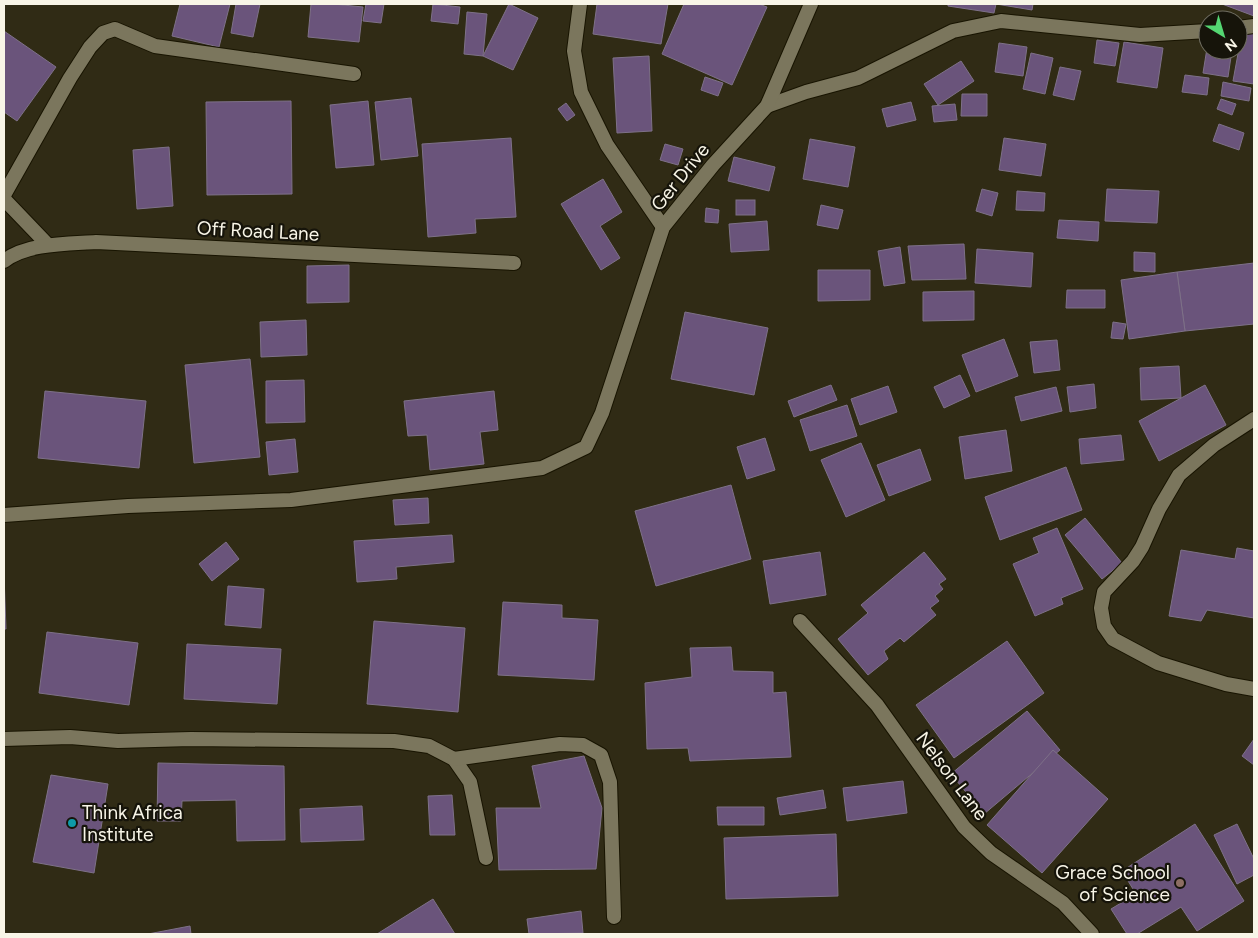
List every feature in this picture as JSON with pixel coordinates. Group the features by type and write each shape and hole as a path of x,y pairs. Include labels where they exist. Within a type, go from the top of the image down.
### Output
{"street":[{"path":"580,4 574,51 581,92 607,146 663,227"},
{"name":"Ger Drive","path":"4,515 128,506 292,500 542,468 586,447 602,413 663,227 713,165 767,106 811,4"},
{"path":"767,106 806,92 858,78 953,31 1001,22 1140,35 1198,31"},
{"path":"4,195 70,78 90,47 103,33 115,29 155,46 354,74"},
{"path":"4,199 48,245"},
{"name":"Off Road Lane","path":"4,261 11,256 48,245 96,242 514,263"},
{"path":"1254,419 1214,445 1179,475 1159,510 1142,547 1133,561 1104,592 1100,608 1104,626 1113,639 1158,663 1226,684 1254,689"},
{"name":"Nelson Lane","path":"800,621 877,705 964,827 991,853 1064,903 1092,934"},
{"path":"4,740 70,737 118,741 191,739 394,741 429,746 454,759 470,782 486,858"},
{"path":"454,759 560,744 583,745 600,755 610,782 614,918"}],"building":[{"path":"180,4 230,4 219,47 172,36"},
{"path":"236,4 260,4 253,37 231,33"},
{"path":"311,4 363,7 359,42 308,37"},
{"path":"366,4 384,4 381,23 363,21"},
{"path":"433,4 460,7 458,24 431,21"},
{"path":"509,4 538,18 513,70 483,56"},
{"path":"597,4 668,4 661,44 593,34"},
{"path":"684,4 759,4 767,7 732,85 662,54"},
{"path":"948,4 996,4 994,13 948,6"},
{"path":"996,4 1033,4 1032,10"},
{"path":"1222,4 1254,4 1254,16 1248,14 1248,10 1238,10"},
{"path":"467,12 487,14 483,56 464,54"},
{"path":"4,31 56,67 17,121 4,112"},
{"path":"1248,33 1254,34 1254,84 1233,81 1237,60 1248,60"},
{"path":"1097,40 1119,43 1115,66 1094,63"},
{"path":"1124,42 1163,48 1157,88 1117,82"},
{"path":"999,43 1027,47 1023,76 995,72"},
{"path":"1031,53 1053,58 1045,94 1023,89"},
{"path":"649,56 652,131 617,133 613,58"},
{"path":"1205,60 1231,60 1228,77 1203,73"},
{"path":"961,61 974,81 938,105 924,84"},
{"path":"1060,67 1081,71 1074,100 1053,95"},
{"path":"1185,75 1209,78 1207,95 1182,92"},
{"path":"705,77 723,83 718,96 701,90"},
{"path":"1223,82 1251,88 1249,101 1221,96"},
{"path":"962,94 987,94 987,116 961,116"},
{"path":"411,98 418,156 381,160 375,102"},
{"path":"1221,99 1236,104 1232,115 1217,109"},
{"path":"291,101 292,194 207,195 206,102"},
{"path":"368,101 374,165 336,168 330,105"},
{"path":"911,102 916,120 887,127 882,109"},
{"path":"566,103 575,115 567,121 558,109"},
{"path":"955,104 957,120 934,122 932,106"},
{"path":"1219,124 1244,133 1239,150 1213,141"},
{"path":"511,138 516,217 475,219 476,233 428,237 422,144"},
{"path":"1004,138 1046,144 1041,176 999,170"},
{"path":"810,139 855,147 848,187 803,179"},
{"path":"665,144 683,149 678,165 660,160"},
{"path":"169,147 173,206 137,209 133,150"},
{"path":"734,157 775,167 769,191 728,181"},
{"path":"603,179 622,212 600,226 620,258 601,270 561,204"},
{"path":"982,189 998,193 992,216 976,211"},
{"path":"1107,189 1159,191 1157,223 1105,221"},
{"path":"1017,191 1045,193 1044,211 1016,210"},
{"path":"736,200 755,200 755,215 736,215"},
{"path":"821,205 843,210 838,229 817,225"},
{"path":"706,208 719,210 718,223 705,222"},
{"path":"1059,220 1099,222 1098,241 1057,238"},
{"path":"767,221 769,250 731,252 729,224"},
{"path":"964,244 966,279 912,280 908,246"},
{"path":"900,247 905,283 884,286 878,251"},
{"path":"977,249 1033,253 1031,287 975,283"},
{"path":"1134,252 1155,253 1155,272 1134,271"},
{"path":"1254,263 1254,324 1185,331 1177,272"},
{"path":"349,265 349,302 307,303 307,266"},
{"path":"818,270 870,270 870,300 818,301"},
{"path":"1177,272 1185,331 1129,339 1121,280"},
{"path":"1067,290 1105,290 1105,308 1066,308"},
{"path":"974,291 974,320 923,321 923,292"},
{"path":"685,312 768,328 754,395 671,379"},
{"path":"306,320 307,355 261,357 260,322"},
{"path":"1113,322 1126,324 1123,339 1111,338"},
{"path":"1004,339 1018,376 976,392 962,355"},
{"path":"1057,340 1060,370 1034,373 1030,342"},
{"path":"250,359 260,457 194,463 185,365"},
{"path":"1179,366 1181,398 1141,400 1140,368"},
{"path":"960,375 970,396 944,408 934,387"},
{"path":"304,380 305,422 266,423 266,381"},
{"path":"1094,384 1096,408 1070,412 1067,387"},
{"path":"831,385 837,400 794,417 788,401"},
{"path":"1205,385 1226,425 1159,461 1139,421"},
{"path":"888,386 897,412 860,425 851,399"},
{"path":"1056,387 1062,411 1021,421 1015,397"},
{"path":"45,391 146,401 139,468 38,458"},
{"path":"494,391 498,430 480,432 484,464 430,470 427,435 408,436 404,401"},
{"path":"847,405 857,436 810,451 800,420"},
{"path":"1006,430 1012,471 965,479 959,437"},
{"path":"1121,435 1124,460 1081,464 1079,439"},
{"path":"765,438 775,470 747,479 737,447"},
{"path":"295,439 298,472 269,475 266,442"},
{"path":"861,443 885,500 846,517 821,460"},
{"path":"920,449 931,480 889,496 877,465"},
{"path":"1066,467 1082,510 1000,540 985,497"},
{"path":"731,485 751,559 656,586 635,511"},
{"path":"428,498 429,523 395,525 393,500"},
{"path":"1085,518 1122,563 1102,579 1065,535"},
{"path":"1057,528 1083,589 1061,598 1063,604 1035,616 1013,564 1039,553 1033,538"},
{"path":"452,535 454,562 396,567 397,579 357,582 354,541"},
{"path":"226,542 239,559 212,581 199,564"},
{"path":"1237,548 1254,551 1254,618 1207,610 1201,621 1169,616 1181,550 1235,559"},
{"path":"820,552 826,595 770,604 763,561"},
{"path":"924,552 946,579 939,584 943,589 935,596 939,601 930,608 936,615 904,642 900,638 884,651 888,659 868,675 838,639 868,613 861,605"},
{"path":"4,575 6,629 4,629"},
{"path":"228,586 264,589 261,628 225,625"},
{"path":"503,602 562,605 562,618 598,620 594,680 498,675"},
{"path":"374,621 465,628 458,712 367,704"},
{"path":"47,632 138,643 129,705 39,693"},
{"path":"1007,641 1044,693 954,758 916,705"},
{"path":"187,644 281,649 277,704 184,699"},
{"path":"731,647 733,671 773,672 773,693 786,692 791,757 690,761 688,748 647,749 645,683 692,677 690,648"},
{"path":"1027,711 1060,750 984,814 951,774"},
{"path":"1254,739 1254,765 1242,756"},
{"path":"1053,750 1108,799 1042,873 987,825"},
{"path":"584,756 602,808 596,869 499,870 496,808 541,808 532,766"},
{"path":"158,763 284,766 285,840 237,841 236,800 182,801 181,821 157,821"},
{"name":"Think Africa Institute","path":"51,775 108,784 94,873 33,862"},
{"path":"903,781 907,813 847,821 843,788"},
{"path":"823,790 826,808 780,815 777,798"},
{"path":"452,795 455,835 430,835 428,796"},
{"path":"362,806 364,840 301,842 300,809"},
{"path":"717,807 764,807 764,825 718,825"},
{"name":"Grace School of Science","path":"1195,824 1244,901 1197,931 1181,907 1137,934 1127,934 1111,909 1136,894 1122,871"},
{"path":"1237,824 1254,859 1254,875 1237,884 1214,835"},
{"path":"836,834 838,896 726,899 724,838"},
{"path":"433,899 455,934 377,934"},
{"path":"581,911 583,933 529,934 527,919"},
{"path":"190,926 191,934 148,934"}],"place":[{"name":"Think Africa Institute","path":"72,823"},
{"name":"Grace School of Science","path":"1180,883"}]}
